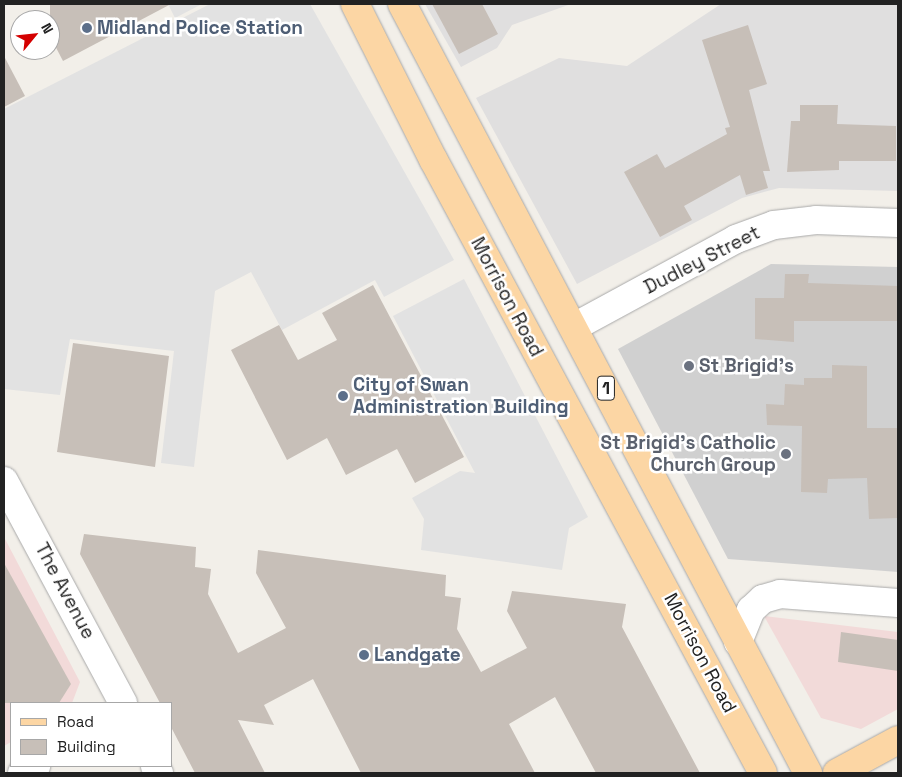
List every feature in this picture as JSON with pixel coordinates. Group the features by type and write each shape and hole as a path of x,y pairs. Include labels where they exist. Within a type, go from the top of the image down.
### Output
{"main road":[{"name":"Morrison Road","path":"355,4 433,159 763,773"},
{"name":"Morrison Road","path":"402,4 574,326 808,773"},
{"path":"837,773 898,740"}],"street":[{"name":"Dudley Street","path":"574,326 736,239 774,225 816,220 898,223"},
{"name":"The Avenue","path":"4,481 122,702"},
{"path":"738,642 752,610 764,599 780,594 898,603"},
{"path":"22,773 34,767"}],"shaded area":[{"path":"168,4 202,4 175,18"},
{"path":"210,4 310,4 454,260 384,297 375,280 282,330 251,272 215,291 194,467 161,463 174,351 70,339 60,395 4,389 4,109"},
{"path":"425,4 571,4 512,25 497,48 461,67"},
{"path":"721,4 898,4 898,191 779,188 742,198 577,284 476,98 559,58 627,66"},
{"name":"St Brigid's Catholic Church Group","path":"771,264 898,267 898,572 728,559 618,349"},
{"path":"464,279 588,517 569,528 562,570 421,550 424,519 412,498 460,471 475,473 393,316"},
{"path":"4,537 80,682 72,702 10,702 10,743 4,746"},
{"path":"764,616 898,632 898,709 861,729 821,718"}],"building":[{"name":"Midland Police Station","path":"50,4 171,4 63,61 60,55 60,10 50,10"},
{"path":"432,4 482,4 498,34 459,54"},
{"path":"748,25 767,84 749,90 770,171 763,171 768,188 746,195 740,175 684,206 692,220 660,237 624,172 657,154 665,168 727,134 725,128 730,127 702,40"},
{"path":"4,56 25,96 4,107"},
{"path":"800,105 838,105 837,124 896,126 896,161 839,161 839,170 787,172 791,121 800,121"},
{"path":"785,274 809,274 808,283 898,286 898,321 794,321 794,342 755,339 755,298 784,298"},
{"name":"City of Swan Administration Building","path":"373,285 464,457 415,483 397,449 346,475 327,438 287,460 231,350 279,325 298,360 337,340 322,313"},
{"path":"73,343 169,356 155,467 57,452"},
{"path":"832,365 867,366 867,428 898,428 898,518 869,519 867,478 828,479 827,493 801,492 802,426 767,425 766,404 784,405 785,384 804,385 804,378 832,378"},
{"name":"Landgate","path":"84,534 196,547 195,567 211,569 208,594 238,653 286,628 256,573 258,550 446,575 445,596 461,598 457,629 481,672 527,648 507,611 512,591 626,604 622,627 700,773 596,773 555,697 509,724 535,773 361,773 313,679 264,705 274,725 238,720 265,773 195,773 172,729 172,702 159,702 80,554"},
{"path":"4,563 71,684 60,702 4,703"},
{"path":"841,632 898,640 898,671 838,662"}],"place":[{"name":"Midland Police Station","path":"87,28"},
{"name":"St Brigid's","path":"689,366"},
{"name":"City of Swan Administration Building","path":"343,396"},
{"name":"St Brigid's Catholic Church Group","path":"786,454"},
{"name":"Landgate","path":"364,655"}]}
